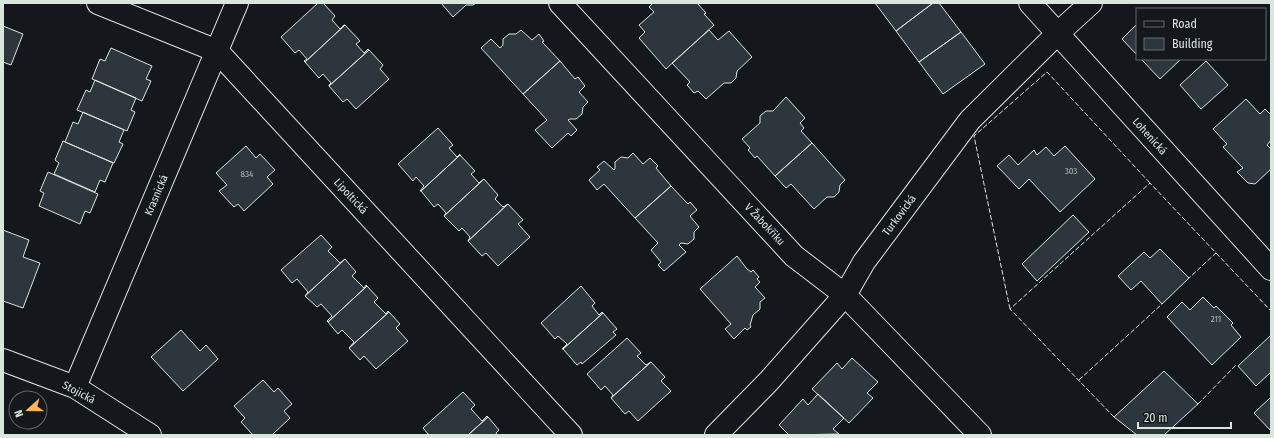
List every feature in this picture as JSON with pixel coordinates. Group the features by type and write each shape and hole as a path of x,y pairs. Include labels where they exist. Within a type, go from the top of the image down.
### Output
{"street":[{"name":"Lipoltická","path":"98,3 217,51 571,435"},
{"name":"Krasnická","path":"75,387 237,3"},
{"name":"V Žabokřiku","path":"560,3 794,256 845,295 980,435"},
{"name":"Lohenická","path":"1030,3 1271,269"},
{"name":"Turkovická","path":"716,435 768,382 845,295 864,262 970,120 1057,34 1091,3"},
{"name":"Stojická","path":"3,360 75,387 150,435"}],"building":[{"path":"318,3 323,3 335,16 332,20 340,29 345,25 305,62 304,61 307,59 299,50 295,53 281,37"},
{"path":"441,3 476,3 473,5 466,5 453,17"},
{"path":"653,3 697,3 714,25 666,69 639,38 645,32 639,25 654,12 649,7"},
{"path":"875,3 933,3 896,31"},
{"path":"933,3 939,3 961,32 919,62 896,31"},
{"path":"345,25 360,41 356,44 364,53 368,49 369,50 329,86 331,83 323,74 319,78 305,62"},
{"path":"1136,25 1136,54 1122,39"},
{"path":"3,26 23,34 11,65 3,62"},
{"path":"521,30 532,40 539,34 544,41 542,42 560,61 523,94 481,48 491,39 500,48 503,45 503,39 509,34 516,34"},
{"path":"709,30 718,40 729,31 752,57 737,71 736,78 731,83 724,83 706,99 698,91 694,93 687,85 690,82 672,63"},
{"path":"961,32 985,64 943,94 919,62"},
{"path":"111,48 152,66 146,79 151,81 142,101 92,79 100,59 105,61"},
{"path":"369,50 383,65 380,69 389,79 356,109 347,99 343,102 329,86"},
{"path":"1142,60 1180,60 1160,79"},
{"path":"560,61 575,79 578,77 585,86 579,92 588,102 583,107 582,114 576,119 568,120 577,130 571,136 568,133 552,148 535,130 547,120 523,94"},
{"path":"1206,61 1228,85 1201,109 1180,85"},
{"path":"95,80 136,98 131,110 135,112 127,131 77,110 86,90 90,92"},
{"path":"786,97 805,118 800,123 804,128 801,131 812,143 775,176 757,156 755,158 748,150 750,148 742,139 760,123 760,116 766,111 773,111"},
{"path":"1246,99 1260,114 1265,109 1271,115 1271,140 1267,145 1271,149 1271,169 1255,184 1248,183 1237,172 1243,168 1223,147 1227,144 1213,129"},
{"path":"83,112 124,130 119,142 123,144 114,163 65,142 73,122 78,124"},
{"path":"438,128 453,145 449,148 457,157 460,155 420,191 424,186 416,177 413,181 398,164"},
{"path":"63,141 113,163 105,182 100,180 95,192 54,174 59,163 55,160"},
{"path":"812,143 845,180 840,185 839,192 834,197 827,197 814,209 791,184 786,188 775,176"},
{"path":"246,146 256,158 260,154 275,170 267,177 273,184 244,211 238,204 234,207 219,191 227,185 216,173"},
{"path":"1065,146 1095,179 1060,212 1029,179 1019,189 997,166 1009,155 1018,165 1034,150 1037,155 1046,147 1054,156"},
{"path":"633,153 643,164 650,158 658,166 656,168 671,186 635,218 604,184 597,190 589,180 600,170 597,167 604,161 614,170 615,162 621,157 628,158"},
{"path":"460,155 475,171 471,174 479,183 484,179 444,216 446,213 438,204 434,207 421,191"},
{"path":"48,172 98,194 90,213 85,211 80,224 39,206 44,193 40,191"},
{"path":"484,179 498,195 495,199 503,207 508,204 468,241 470,237 462,228 459,231 444,216"},
{"path":"671,186 688,204 690,202 697,210 690,216 699,227 694,232 694,239 688,244 681,243 679,245 686,252 664,271 658,265 661,262 651,250 658,243 635,218"},
{"path":"508,204 523,220 518,224 530,237 498,266 486,253 482,256 468,241"},
{"path":"1073,215 1089,232 1037,281 1022,264"},
{"path":"3,230 29,240 23,257 40,263 23,308 3,301"},
{"path":"321,235 332,247 328,251 340,263 345,259 305,296 308,292 297,279 292,283 281,270"},
{"path":"1160,249 1189,278 1162,304 1141,281 1131,290 1118,276 1144,252 1150,258"},
{"path":"737,256 747,269 751,272 753,270 759,277 757,279 760,282 755,287 765,298 760,302 760,309 753,315 750,325 751,327 747,330 745,328 734,339 725,329 731,324 700,289"},
{"path":"345,259 356,272 352,276 364,288 366,285 367,286 328,322 327,321 332,316 321,304 317,307 305,296"},
{"path":"367,286 378,298 374,302 386,314 388,311 389,312 349,348 354,342 342,330 338,334 328,322"},
{"path":"581,286 595,303 592,306 599,315 602,312 603,313 562,349 567,344 558,336 555,339 541,323"},
{"path":"1203,297 1214,308 1216,306 1233,323 1231,325 1241,337 1212,365 1167,317 1182,302 1190,310"},
{"path":"389,312 400,324 396,328 408,341 376,369 364,356 360,360 349,348"},
{"path":"603,313 617,329 613,332 616,335 582,364 581,362 577,365 563,349"},
{"path":"181,330 200,351 206,345 218,359 183,391 151,357"},
{"path":"1271,335 1271,372 1256,386 1238,366"},
{"path":"627,338 641,353 637,356 646,365 651,362 611,398 613,395 605,386 601,390 587,374"},
{"path":"852,358 878,382 867,393 873,398 849,423 812,389 837,363 842,369"},
{"path":"651,362 665,377 661,381 671,391 638,421 629,411 625,414 611,398"},
{"path":"1164,371 1198,404 1164,435 1137,435 1114,417"},
{"path":"263,380 274,392 278,388 292,404 284,411 290,418 272,435 253,435 241,422 245,418 234,406"},
{"path":"463,392 475,405 471,409 482,421 487,416 488,417 468,435 429,435 423,428"},
{"path":"818,394 844,418 833,429 839,434 789,435 779,425 803,399 808,405"},
{"path":"1271,397 1271,431 1254,413"},
{"path":"488,417 499,430 496,433 497,435 468,435"}],"fence":[{"path":"1010,309 974,136 1047,72 1150,183"},
{"path":"1114,417 1010,309 1150,183 1216,253 1189,278"},
{"path":"1216,253 1271,311"},
{"path":"1079,380 1162,304"},
{"path":"1198,404 1236,365"}]}
